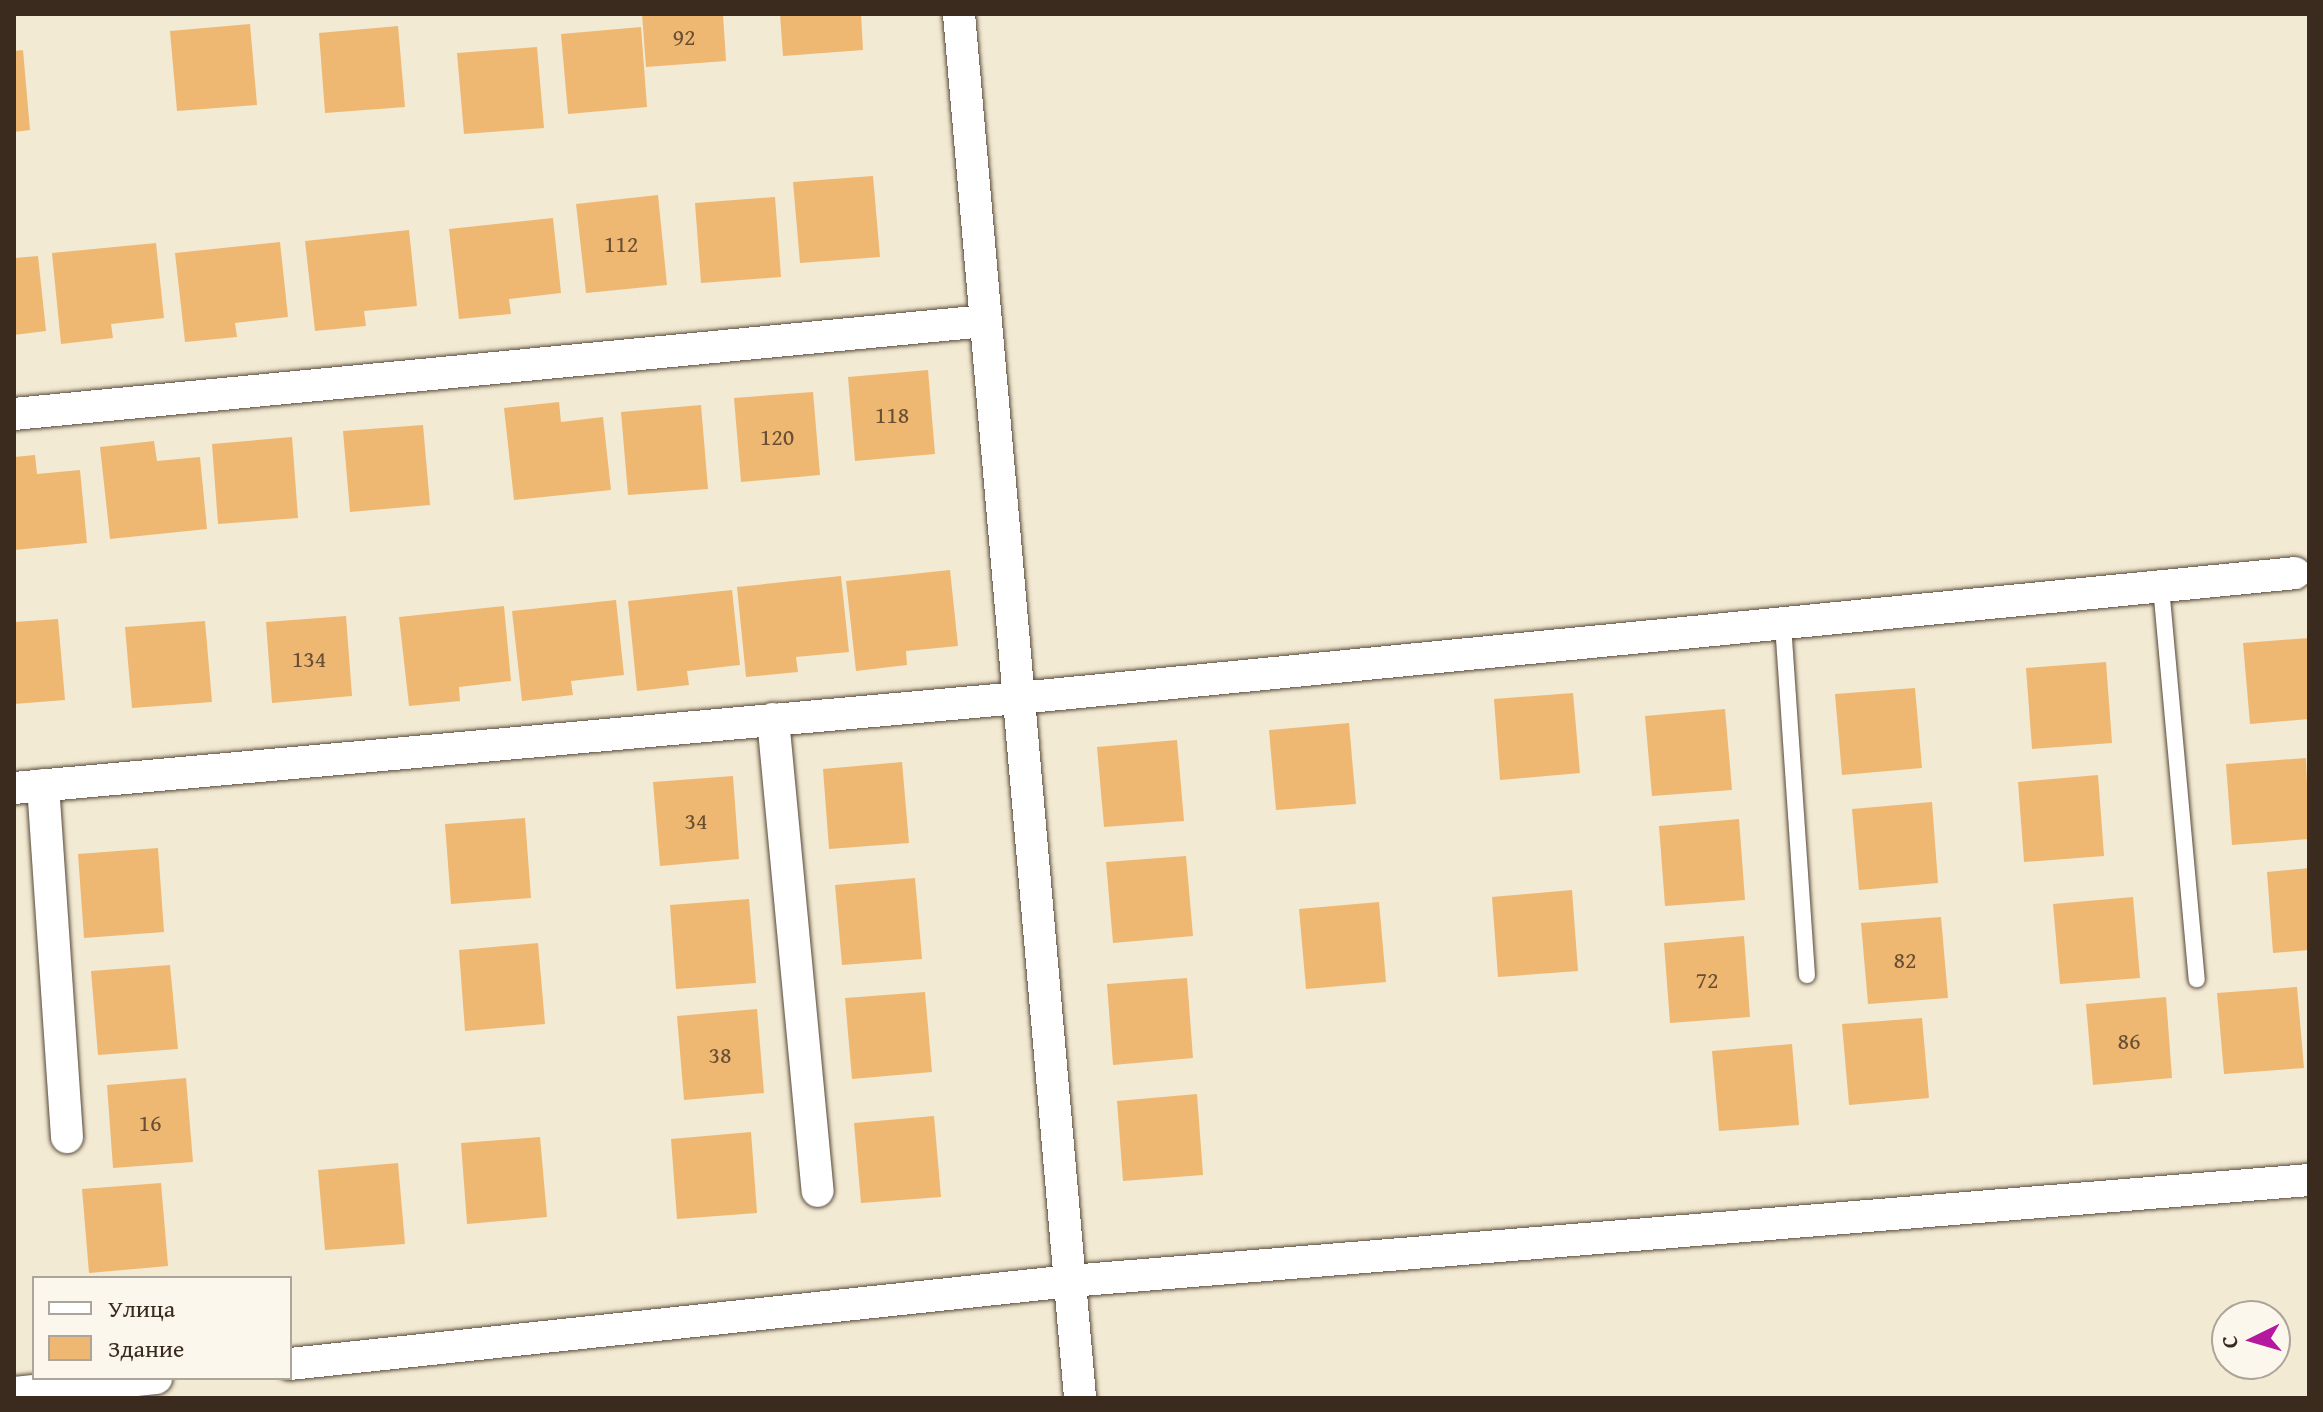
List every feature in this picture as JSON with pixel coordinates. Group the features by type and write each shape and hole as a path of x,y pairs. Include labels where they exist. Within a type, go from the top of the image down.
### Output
{"street":[{"path":"959,14 1080,1398"},
{"path":"14,414 986,321"},
{"path":"67,1137 29,786 1019,698 2295,573"},
{"path":"773,719 818,1191"},
{"path":"292,1364 1070,1281 2309,1180"},
{"path":"14,1393 137,1380"}],"lane":[{"path":"2161,587 2197,979"},
{"path":"1783,624 1807,975"}],"building":[{"path":"642,14 723,14 726,61 646,67"},
{"path":"780,14 861,14 863,50 783,56"},
{"path":"250,24 257,105 177,111 170,31"},
{"path":"398,26 405,107 325,113 319,33"},
{"path":"641,27 647,107 568,114 561,34"},
{"path":"537,47 544,128 464,134 457,53"},
{"path":"23,50 30,130 14,132 14,51"},
{"path":"873,176 880,257 800,263 793,182"},
{"path":"658,195 667,285 586,293 576,204"},
{"path":"775,197 781,277 701,283 695,203"},
{"path":"553,218 561,293 509,299 511,314 459,319 449,229"},
{"path":"409,230 417,306 364,311 366,326 315,331 305,241"},
{"path":"280,242 288,317 235,323 237,337 185,342 175,253"},
{"path":"156,243 164,318 111,324 113,338 61,344 52,253"},
{"path":"38,256 46,331 14,335 14,258"},
{"path":"928,370 935,454 855,461 848,377"},
{"path":"813,392 820,475 741,482 734,398"},
{"path":"559,402 561,422 603,417 611,490 514,500 504,408"},
{"path":"701,405 708,489 628,495 621,412"},
{"path":"423,425 430,505 350,512 343,431"},
{"path":"292,437 298,518 218,524 212,444"},
{"path":"154,441 157,461 200,457 207,529 110,539 100,447"},
{"path":"35,455 37,474 80,470 87,543 14,550 14,457"},
{"path":"950,570 958,646 906,651 907,665 856,671 846,581"},
{"path":"841,576 849,652 796,657 798,672 746,677 737,587"},
{"path":"732,590 740,665 687,671 689,685 637,691 628,601"},
{"path":"616,600 624,675 571,681 573,695 522,701 512,611"},
{"path":"504,606 511,681 459,687 460,701 409,706 399,617"},
{"path":"346,616 352,696 272,703 266,622"},
{"path":"58,619 65,700 14,704 14,622"},
{"path":"205,621 212,702 132,708 125,627"},
{"path":"2309,638 2309,719 2250,724 2243,643"},
{"path":"2106,662 2112,743 2032,749 2026,668"},
{"path":"1915,688 1922,768 1842,775 1835,694"},
{"path":"1573,693 1580,773 1500,780 1494,699"},
{"path":"1725,709 1732,790 1652,796 1645,716"},
{"path":"1349,723 1356,804 1276,810 1269,730"},
{"path":"1177,740 1184,821 1104,827 1097,747"},
{"path":"2306,758 2309,839 2232,845 2226,764"},
{"path":"902,762 909,843 829,849 823,769"},
{"path":"2098,775 2104,856 2024,862 2018,782"},
{"path":"733,776 739,859 660,866 653,782"},
{"path":"1932,802 1938,883 1859,890 1852,809"},
{"path":"525,818 531,898 451,904 445,824"},
{"path":"1739,819 1745,900 1665,906 1659,826"},
{"path":"158,848 164,932 84,938 78,854"},
{"path":"1186,856 1193,936 1113,943 1106,862"},
{"path":"2309,868 2309,950 2273,953 2267,872"},
{"path":"915,878 922,959 842,965 835,885"},
{"path":"1572,890 1578,971 1498,977 1492,897"},
{"path":"2133,897 2140,978 2060,984 2053,904"},
{"path":"749,899 756,983 676,989 670,905"},
{"path":"1379,902 1386,982 1306,989 1299,909"},
{"path":"1941,917 1948,998 1868,1004 1861,923"},
{"path":"1744,936 1750,1017 1670,1023 1664,943"},
{"path":"538,943 545,1024 465,1031 459,950"},
{"path":"170,965 178,1049 98,1055 91,971"},
{"path":"1187,978 1193,1058 1113,1065 1107,984"},
{"path":"2297,987 2304,1068 2224,1074 2217,993"},
{"path":"925,992 932,1072 852,1079 845,998"},
{"path":"2166,997 2172,1078 2093,1085 2086,1004"},
{"path":"757,1009 764,1093 684,1100 677,1016"},
{"path":"1922,1018 1929,1098 1849,1105 1842,1024"},
{"path":"1792,1044 1799,1125 1719,1131 1712,1051"},
{"path":"186,1078 193,1162 113,1168 107,1085"},
{"path":"1197,1094 1203,1175 1123,1181 1117,1101"},
{"path":"934,1116 941,1197 861,1203 854,1123"},
{"path":"751,1132 757,1213 677,1219 671,1139"},
{"path":"540,1137 547,1217 467,1224 461,1143"},
{"path":"398,1163 405,1244 325,1250 318,1170"},
{"path":"161,1183 168,1266 89,1273 82,1189"}]}
